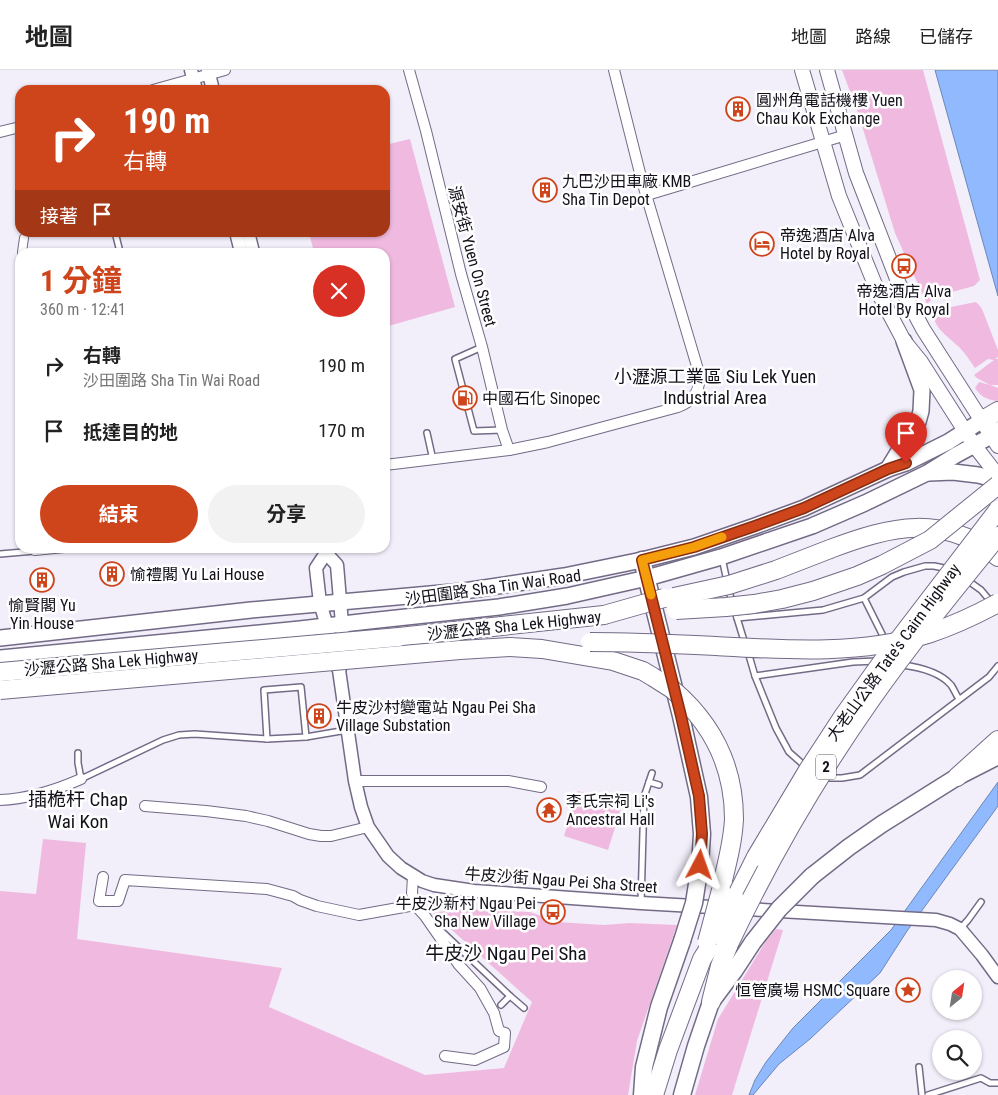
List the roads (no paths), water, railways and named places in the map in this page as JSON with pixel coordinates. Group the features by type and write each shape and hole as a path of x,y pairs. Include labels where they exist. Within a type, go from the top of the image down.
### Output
{"highway":[{"path":"992,433 998,410"},
{"name":"沙瀝公路 Sha Lek Highway","path":"0,672 398,637 604,615 754,604 798,595 882,566 930,540 998,485"},
{"name":"大老山公路 Tate's Cairn Highway","path":"654,1095 668,1050 713,947 752,865 774,826 839,722 887,655 998,510"},
{"path":"604,615 664,598 729,585 776,570 858,539 882,532 908,528 930,528 951,532 972,539 998,557"},
{"name":"大老山公路 Tate's Cairn Highway","path":"713,947 760,881 810,791 846,735 897,663 998,536"},
{"path":"642,560 699,796 702,834 700,865 694,903 659,1006 644,1067 642,1095"},
{"name":"沙瀝公路 Sha Lek Highway","path":"0,690 546,643 615,642 809,650 847,648 893,642 928,634 998,603"},
{"path":"510,647 542,649 613,661 631,666 672,689 694,710 708,728 718,747 726,769 732,794 734,819 732,842 713,947"},
{"path":"711,1002 753,942 779,909 812,876 866,834 990,756 998,740"},
{"name":"大老山公路 Tate's Cairn Highway","path":"682,1095 711,1002 720,966 713,947"}],"main road":[{"path":"802,70 839,196 878,292 904,340 922,390 918,422 888,469"},
{"path":"828,70 858,179 899,284 923,329 992,433"},
{"path":"904,340 921,362 964,432 998,476"},
{"name":"沙田圍路 Sha Tin Wai Road","path":"0,638 339,601 490,588 564,576 642,560 694,547 796,511 888,469 906,463 964,432 992,433"},
{"name":"沙田圍路 Sha Tin Wai Road","path":"0,658 499,607 551,599 647,578 722,557 812,526 927,474 992,433"},
{"path":"927,474 953,472 998,480"}],"street":[{"path":"171,85 193,79 208,72 225,70"},
{"name":"源安街 Yuen On Street","path":"409,70 502,430 509,450"},
{"path":"390,464 509,450 548,442 678,407 692,400 700,382 699,373 647,195 614,70"},
{"path":"208,72 211,85"},
{"path":"0,132 15,128"},
{"path":"647,195 846,135"},
{"path":"23,248 24,238"},
{"name":"牛皮沙街 Ngau Pei Sha Street","path":"324,553 316,568 320,603 327,626 333,658 339,670 355,781 361,807 368,827 388,856 412,876 434,885 474,891 640,903 936,920 960,929"},
{"name":"牛皮沙街 Ngau Pei Sha Street","path":"327,553 337,565 344,658 339,670"},
{"path":"0,800 43,793 81,779"},
{"path":"355,781 508,781 541,787"},
{"path":"145,806 246,816 321,836 368,827"},
{"path":"412,876 412,893 415,905 425,916 459,965 480,988 494,1013 499,1031 505,1033 504,1047 475,1060 445,1056"},
{"path":"103,877 99,901 118,900 125,880 267,889 293,896 318,906 359,916 415,905"},
{"path":"960,929 998,977"}],"lane":[{"path":"482,347 455,359 474,431 502,430"},
{"path":"427,433 433,460"},
{"path":"0,554 15,552"},
{"path":"722,557 730,595 755,676 776,728 789,752 812,770"},
{"path":"738,618 823,610 864,598 892,577 925,566 950,570 973,583 988,597 998,612"},
{"path":"864,598 893,658 893,663 920,668 942,677 951,685 959,699"},
{"path":"755,676 853,662 885,662"},
{"path":"818,774 825,778 860,775 989,677 998,666"},
{"path":"267,739 264,690 301,687 306,737"},
{"path":"78,753 81,779 163,740 179,735 195,734 267,739 306,737 348,730"},
{"path":"640,903 644,797 652,773"},
{"path":"649,782 659,785"},
{"path":"960,929 981,902"},
{"path":"425,916 524,1008"},
{"path":"501,1006 510,996"},
{"path":"919,1067 922,1095"},
{"path":"928,1095 981,1078 990,1083 998,1083"}],"water":[{"path":"935,70 998,70 998,296"},
{"path":"998,782 998,806 907,931 880,973 810,1039 779,1064 753,1095 749,1095 755,1080 766,1062 793,1028 891,930"}],"place":[{"name":"圓州角電話機樓 Yuen Chau Kok Exchange","path":"738,109"},
{"name":"九巴沙田車廠 KMB Sha Tin Depot","path":"545,190"},
{"name":"帝逸酒店 Alva Hotel by Royal","path":"762,244"},
{"name":"帝逸酒店 Alva Hotel By Royal","path":"904,266"},
{"name":"中國石化 Sinopec","path":"465,398"},
{"name":"愉禮閣 Yu Lai House","path":"112,574"},
{"name":"愉賢閣 Yu Yin House","path":"42,580"},
{"name":"牛皮沙村變電站 Ngau Pei Sha Village Substation","path":"319,716"},
{"name":"李氏宗祠 Li's Ancestral Hall","path":"549,810"},
{"name":"牛皮沙新村 Ngau Pei Sha New Village","path":"553,912"},
{"name":"恒管廣場 HSMC Square","path":"908,990"}],"district":[{"name":"小瀝源工業區 Siu Lek Yuen Industrial Area","path":"715,387"},
{"name":"插桅杆 Chap Wai Kon","path":"78,810"},
{"name":"牛皮沙 Ngau Pei Sha","path":"506,953"}]}
